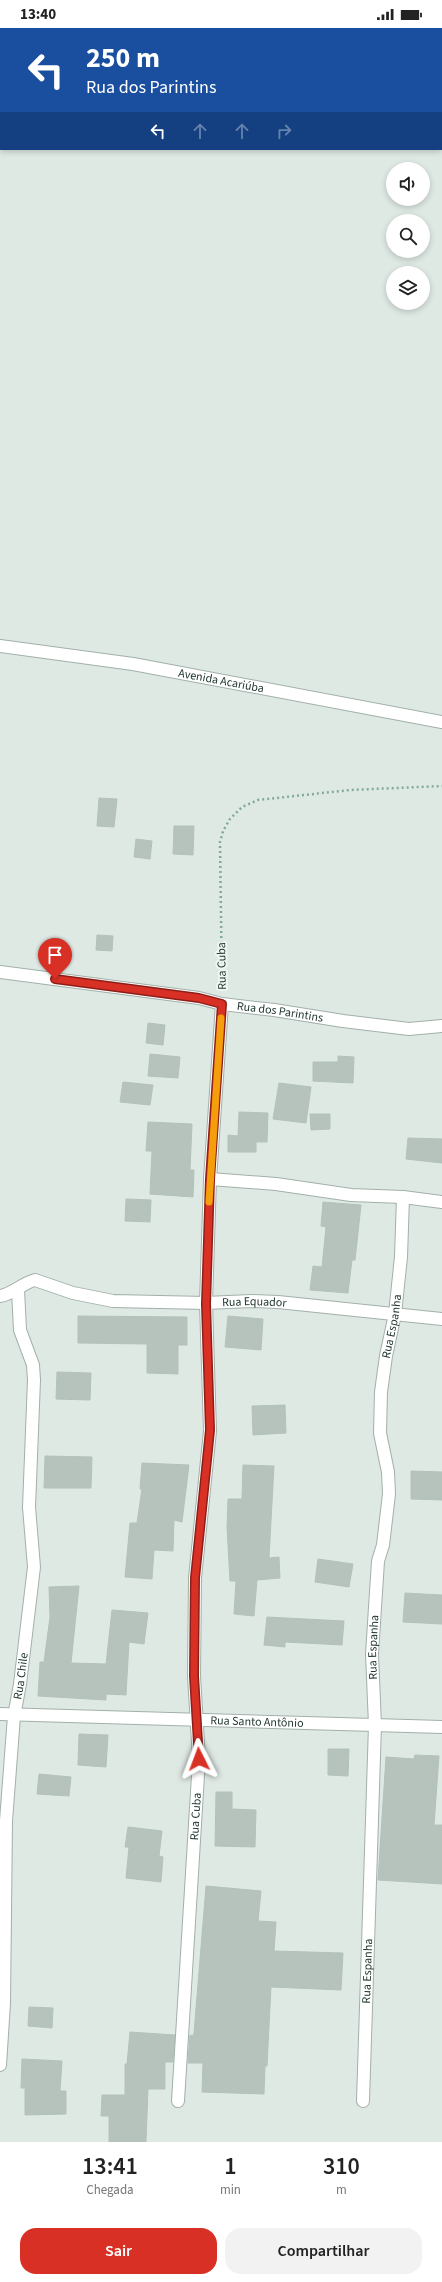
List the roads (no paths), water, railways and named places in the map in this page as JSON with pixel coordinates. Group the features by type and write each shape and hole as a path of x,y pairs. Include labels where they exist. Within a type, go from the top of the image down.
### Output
{"street":[{"name":"Avenida Acariúba","path":"0,646 133,664 442,722"},
{"name":"Rua dos Parintins","path":"0,972 199,998 222,1004 274,1010 343,1021 409,1029 442,1026"},
{"name":"Rua Cuba","path":"178,2101 199,1759 194,1676 195,1578 210,1430 206,1304 210,1179 222,1004"},
{"path":"210,1179 276,1184 351,1195 403,1197 442,1202"},
{"name":"Rua Espanha","path":"363,2101 375,1724 372,1648 378,1561 383,1545 389,1494 388,1472 380,1433 381,1392 386,1356 395,1314 401,1257 403,1197"},
{"name":"Rua Equador","path":"0,1296 18,1290 24,1284 35,1280 73,1293 113,1301 206,1304 251,1301 278,1302 442,1319"},
{"name":"Rua Chile","path":"0,2065 4,2003 6,1822 14,1716 20,1684 34,1567 29,1507 34,1380 33,1365 20,1330 18,1290"},
{"name":"Rua Santo Antônio","path":"0,1714 14,1716 197,1719 442,1727"}]}
